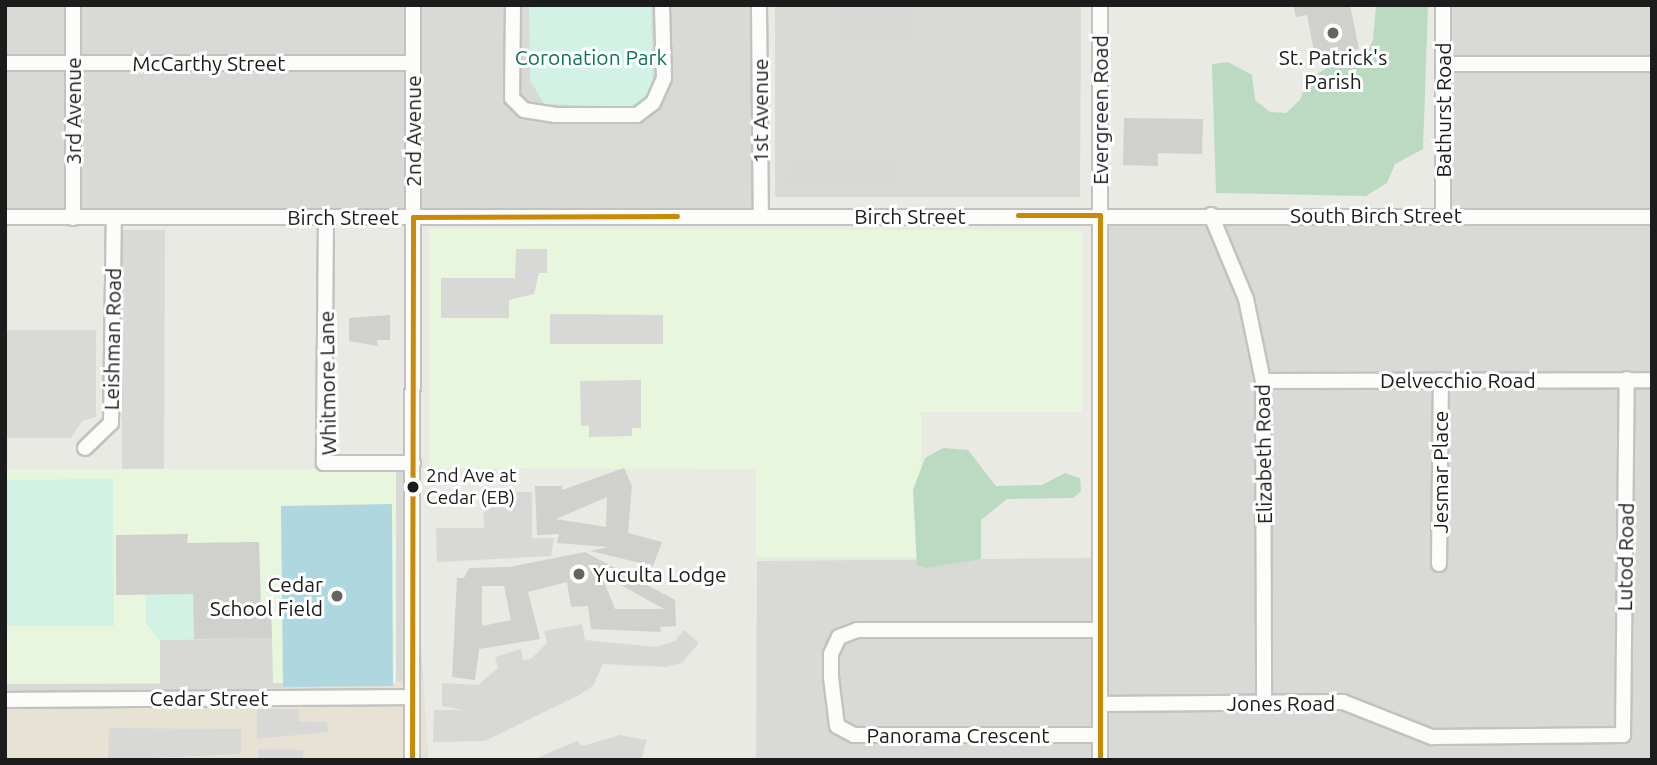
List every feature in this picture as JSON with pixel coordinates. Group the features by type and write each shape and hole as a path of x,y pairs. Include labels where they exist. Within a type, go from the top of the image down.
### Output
{"street":[{"name":"3rd Avenue","path":"73,5 73,218"},
{"name":"2nd Avenue","path":"412,760 413,5"},
{"path":"513,5 512,98 524,110 637,115 653,103 664,78 662,5"},
{"name":"1st Avenue","path":"760,5 761,216"},
{"name":"Evergreen Road","path":"1100,5 1100,760"},
{"name":"Bathurst Road","path":"1443,5 1443,214"},
{"name":"McCarthy Street","path":"5,63 413,63"},
{"path":"1443,64 1652,64"},
{"name":"South Birch Street","path":"1100,215 1443,214 1652,217"},
{"name":"Birch Street","path":"5,217 1100,215"},
{"name":"Elizabeth Road","path":"1211,215 1246,299 1263,381 1264,703"},
{"name":"Whitmore Lane","path":"326,217 324,463 413,463"},
{"name":"Leishman Road","path":"85,448 111,423 114,218"},
{"name":"Lutod Road","path":"1623,735 1627,379"},
{"name":"Jesmar Place","path":"1439,564 1441,380"},
{"name":"Delvecchio Road","path":"1263,381 1652,380"},
{"name":"Panorama Crescent","path":"1100,630 857,630 839,637 831,654 837,726 854,735 1100,736"},
{"name":"Cedar Street","path":"5,700 412,697"},
{"name":"Jones Road","path":"1100,704 1343,702 1432,737 1623,735"}],"shaded area":[{"path":"5,5 759,5 761,216 5,217"},
{"path":"775,5 1081,5 1080,197 775,197"},
{"path":"841,5 913,5 913,44 842,45"},
{"path":"1376,5 1428,5 1423,149 1395,164 1387,183 1366,196 1216,193 1212,64 1228,62 1252,75 1255,100 1270,112 1286,113 1300,100 1307,82 1326,68 1363,61 1373,40"},
{"path":"1443,5 1652,5 1652,217 1443,214"},
{"path":"896,160 897,182 786,184 786,161"},
{"path":"1100,215 1652,218 1652,760 1100,760"},
{"path":"429,229 1082,230 1082,412 921,412 921,557 756,557 756,469 429,468"},
{"path":"5,230 6,330 96,330 96,417 82,421 71,438 6,438 6,469 122,469 122,230 165,230 164,469 410,470 428,760 5,760"},
{"path":"516,249 547,249 547,273 539,273 534,294 509,300 509,318 441,318 441,278 515,278"},
{"path":"550,314 663,315 663,344 550,344"},
{"path":"641,380 641,428 632,428 632,436 589,437 589,426 581,426 580,381"},
{"path":"943,448 968,450 996,486 1042,485 1065,473 1080,478 1081,491 1073,498 1007,499 981,520 981,559 926,568 917,565 913,490 925,458"},
{"path":"5,469 396,469 396,683 5,684"},
{"path":"483,492 532,492 532,538 554,538 551,556 437,562 436,528 484,528"},
{"name":"Cedar School Field","path":"392,504 393,686 283,687 281,506"},
{"path":"1098,558 1099,760 756,760 757,561"},
{"path":"582,624 585,640 656,647 675,641 684,630 699,643 682,663 666,667 603,664 593,686 485,741 433,742 434,710 463,710 442,706 442,683 478,685 498,668 495,657 521,649 523,660 531,659 547,643 544,631"},
{"path":"272,638 273,683 160,686 160,640"},
{"path":"423,680 428,760 5,760 5,705"},
{"path":"257,709 299,709 299,721 327,722 328,732 257,739"},
{"path":"109,728 241,729 241,754 108,760"},
{"path":"620,735 647,740 641,760 532,760 577,741 582,746"},
{"path":"258,749 303,750 303,760 258,760"}],"green space":[{"name":"Coronation Park","path":"529,5 651,5 653,85 648,96 632,107 544,104 530,80"},
{"path":"113,479 114,626 5,626 5,480"},
{"path":"146,594 193,594 194,639 160,640 146,624"}],"building":[{"name":"St. Patrick's Parish","path":"1293,5 1350,5 1359,49 1315,57 1307,15 1296,17"},
{"path":"1124,118 1203,119 1202,154 1158,153 1158,166 1123,165"},
{"path":"390,315 390,340 377,340 378,346 349,341 349,318"},
{"path":"624,468 632,486 628,533 662,542 653,566 590,551 608,547 557,543 559,534 537,535 535,486 562,486 562,490","holes":["607,497 606,527 556,519"]},
{"path":"188,534 187,543 259,542 261,605 271,606 272,638 194,639 193,594 116,595 116,535"},
{"name":"Yuculta Lodge","path":"585,552 675,600 676,626 660,627 661,632 591,629 588,606 571,607 567,582 528,592 540,639 479,649 475,680 452,677 457,578 464,578 469,568 509,567","holes":["601,574 664,609 615,609","482,586 504,586 511,620 482,626"]}],"transit line":[{"path":"1018,215 1100,215"},
{"path":"1100,215 1100,760"},
{"path":"413,217 677,216"},
{"path":"412,760 413,217"}],"place":[{"name":"St. Patrick's Parish","path":"1333,33"},
{"name":"2nd Ave at Cedar (EB)","path":"413,487"},
{"name":"Yuculta Lodge","path":"579,574"},
{"name":"Cedar School Field","path":"337,596"}]}
